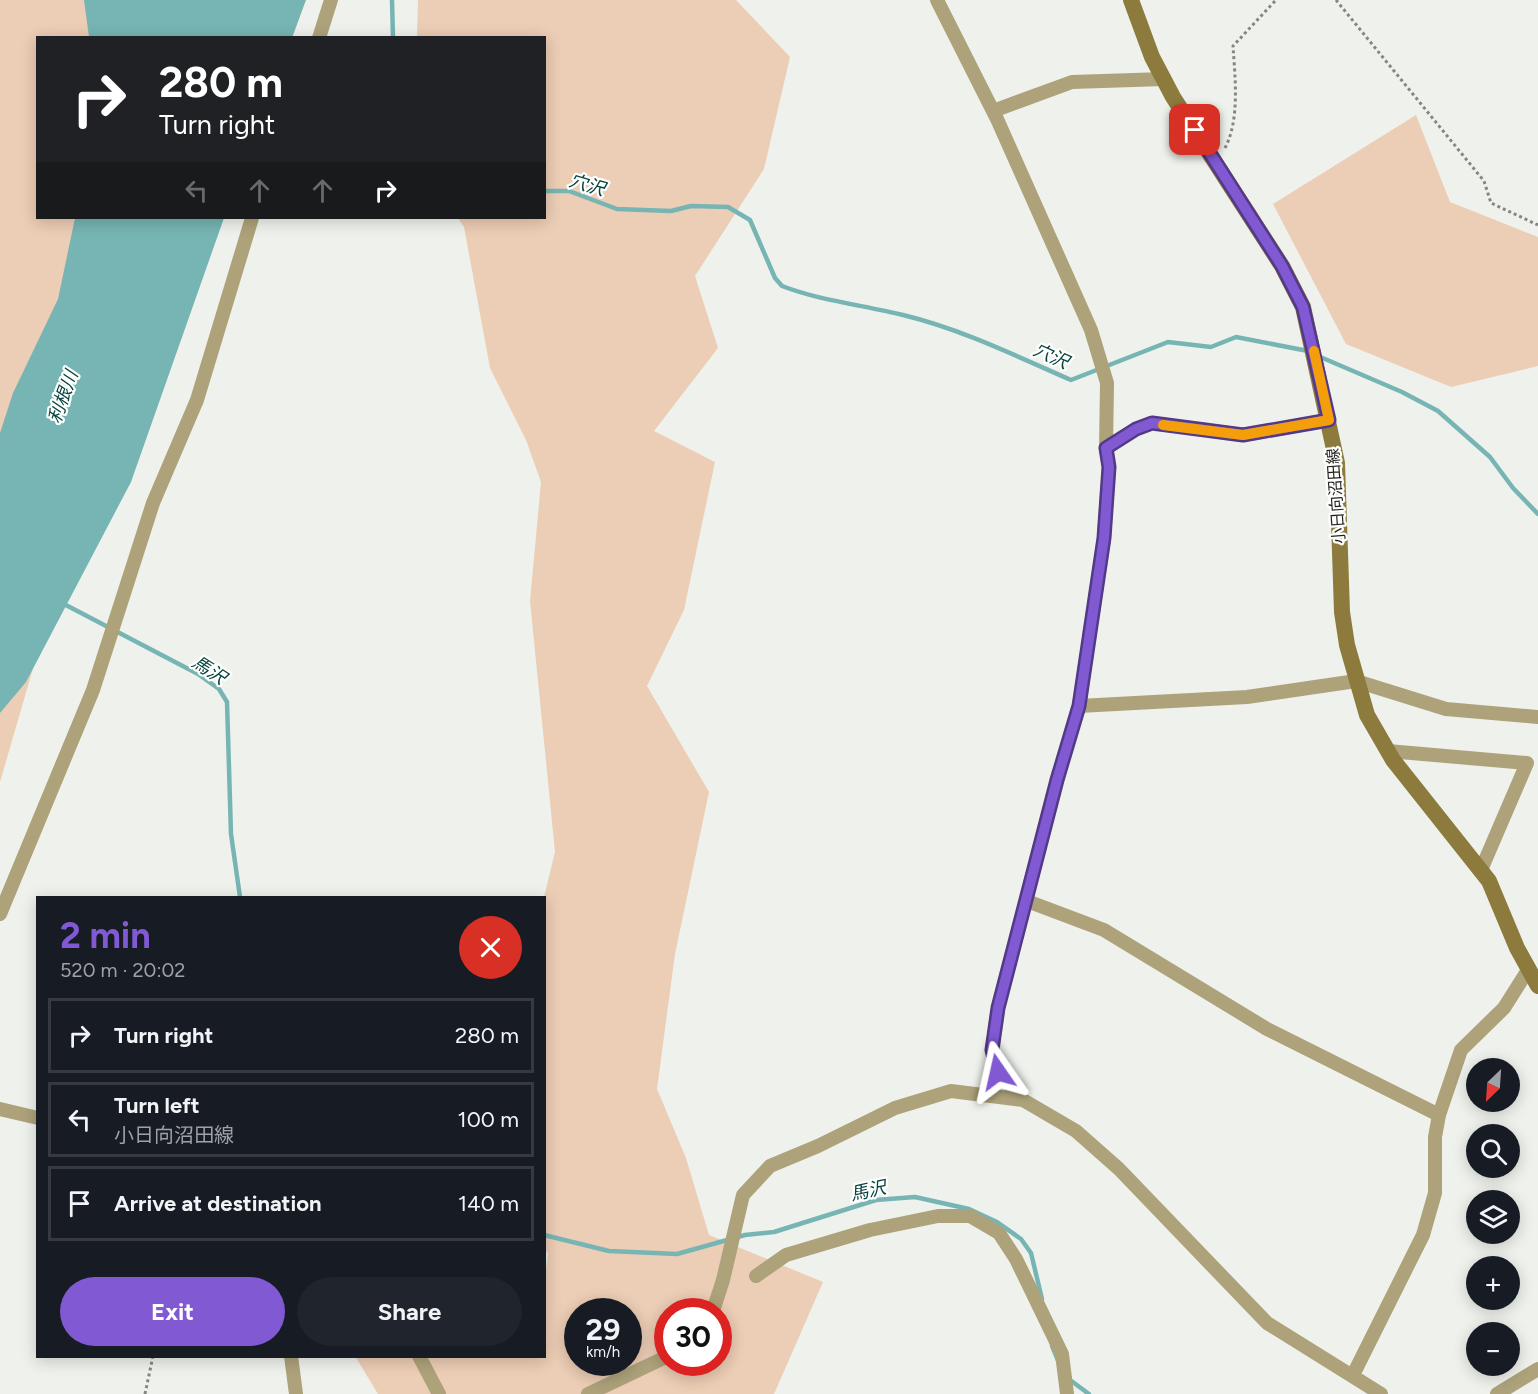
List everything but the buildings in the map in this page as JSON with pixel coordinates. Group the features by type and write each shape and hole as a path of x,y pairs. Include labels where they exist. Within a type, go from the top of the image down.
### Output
{"main road":[{"name":"小日向沼田線","path":"1131,0 1152,57 1164,79 1282,266 1303,307 1324,394 1337,463 1342,612 1356,681 1367,715 1388,751 1481,870 1501,903 1528,970 1538,987"}],"street":[{"path":"320,36 331,0"},
{"path":"937,0 993,111 1091,330 1107,384 1106,448 1109,467 1104,538 1079,706 1057,780 998,1008 992,1050 998,1072 1023,1100 1076,1131 1119,1169 1268,1323 1381,1394"},
{"path":"993,111 1072,82 1164,79"},
{"path":"0,914 93,690 153,503 197,400 252,219"},
{"path":"1106,448 1136,429 1152,423 1243,435 1329,420"},
{"path":"1079,706 1247,697 1356,681 1446,710 1503,712 1538,717"},
{"path":"1388,751 1527,762 1481,870"},
{"path":"1027,901 1104,930 1267,1029 1439,1115"},
{"path":"1353,1375 1423,1235 1435,1192 1435,1137 1439,1115 1461,1050 1504,1008 1528,970"},
{"path":"717,1298 743,1195 770,1167 895,1108 951,1091 1023,1100"},
{"path":"0,1109 36,1118"},
{"path":"756,1276 786,1255 870,1230 938,1216 970,1216 999,1233 1016,1259 1062,1354 1067,1394"},
{"path":"291,1358 296,1394"},
{"path":"419,1358 439,1394"},
{"path":"588,1394 654,1363"},
{"path":"1497,1394 1538,1369"}],"path":[{"path":"1217,163 1232,136 1235,87 1233,46 1276,0"},
{"path":"1336,0 1484,181 1491,203 1538,225"},
{"path":"144,1394 153,1358"}],"shaded area":[{"path":"0,0 226,0 216,36 36,36 36,219 164,219 0,782"},
{"path":"418,0 736,0 790,57 764,169 695,276 718,348 654,431 715,462 684,610 647,686 709,792 675,954 657,1089 686,1158 709,1235 823,1282 774,1394 378,1394 356,1358 546,1358 548,1254 546,1250 544,896 555,852 530,601 541,482 526,440 490,368 464,227 459,219 546,219 546,36 417,36"},
{"path":"1416,115 1450,202 1538,237 1538,366 1451,387 1346,344 1273,204"}],"water":[{"path":"84,0 306,0 293,36 89,36"},
{"name":"利根川","path":"75,219 224,219 131,482 26,682 0,713 0,433 13,393 58,299"}],"waterway":[{"name":"穴沢","path":"392,0 393,36"},
{"name":"穴沢","path":"546,191 569,191 617,209 671,211 691,206 728,207 750,220 775,278 782,286 925,321 988,344 1071,380 1168,342 1211,347 1236,337 1308,351"},
{"name":"穴沢","path":"1318,356 1402,392 1438,411 1490,457 1513,488 1538,514"},
{"name":"馬沢","path":"62,603 198,674 219,689 227,702 231,834 240,896"},
{"name":"馬沢","path":"546,1235 609,1251 677,1254 745,1235 774,1232 876,1200 915,1197 969,1209 997,1222 1021,1239 1031,1253 1042,1299"},
{"name":"馬沢","path":"1052,1346 1059,1363"},
{"name":"馬沢","path":"1070,1380 1089,1394"}],"slow traffic":[{"path":"1163,425 1243,435 1329,420 1314,351"}],"route":[{"path":"998,1072 992,1050 998,1008 1057,780 1079,706 1104,538 1109,467 1106,448 1136,429 1152,423 1243,435 1329,420 1303,307 1282,266 1195,130"}]}
